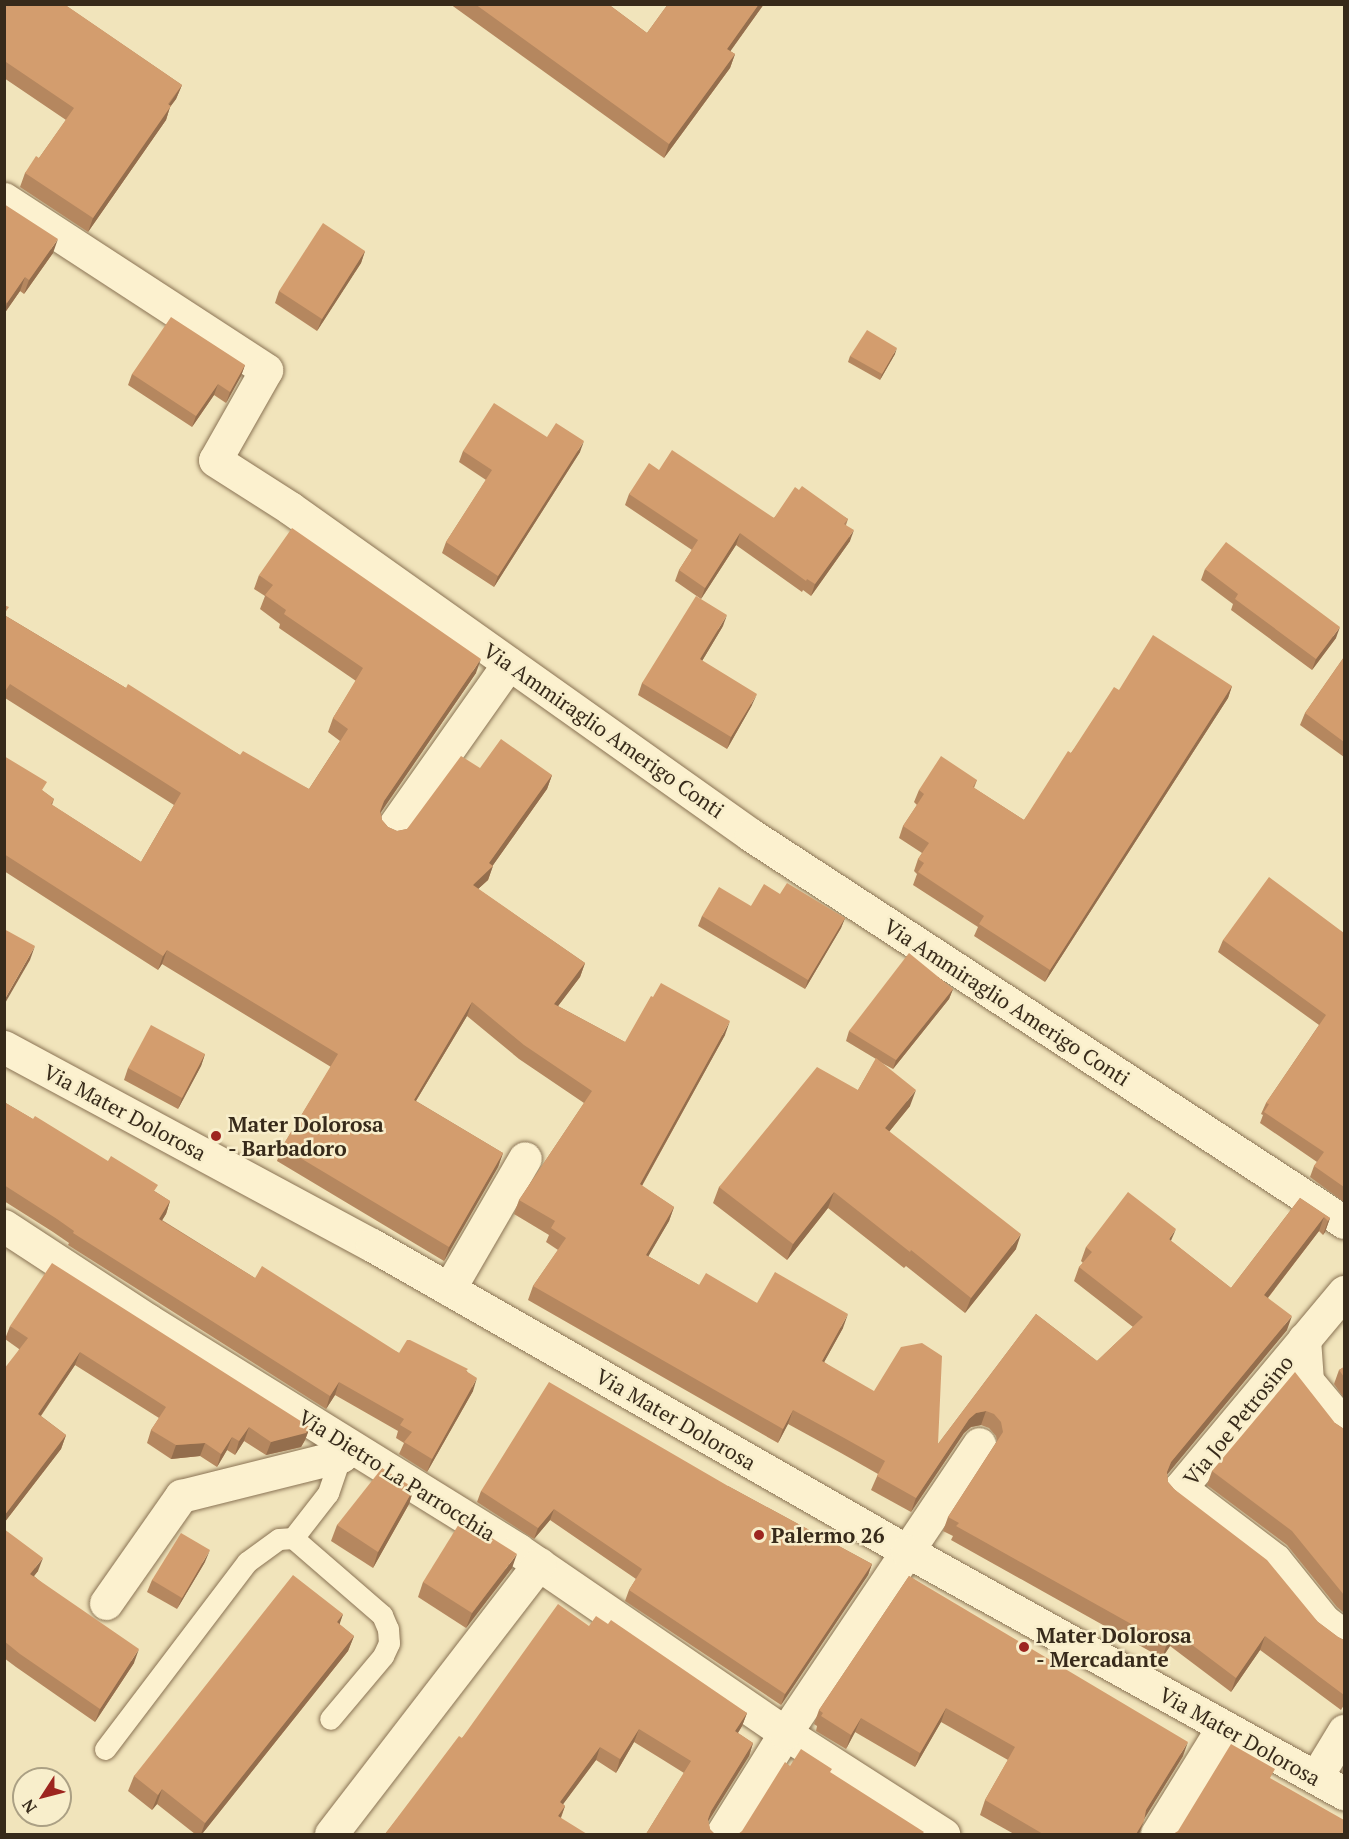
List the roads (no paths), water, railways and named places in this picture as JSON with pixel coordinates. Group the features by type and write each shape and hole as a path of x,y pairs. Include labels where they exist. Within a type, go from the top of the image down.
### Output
{"street":[{"name":"Via Ammiraglio Amerigo Conti","path":"4,199 266,370 215,460 290,508 751,835 1344,1222"},
{"path":"394,826 509,663"},
{"name":"Via Mater Dolorosa","path":"4,1047 449,1289 907,1551 1344,1793"},
{"path":"449,1289 525,1158"},
{"name":"Via Dietro La Parrocchia","path":"4,1226 346,1452 538,1564 935,1833"},
{"name":"Via Joe Petrosino","path":"1344,1292 1180,1488 1275,1560 1324,1621 1344,1636"},
{"path":"1304,1339 1307,1381 1344,1425"},
{"path":"722,1834 785,1733 979,1444"},
{"path":"106,1603 181,1496 346,1452"},
{"path":"331,1834 538,1564"},
{"path":"1157,1834 1223,1727"},
{"path":"1316,1777 1344,1731"}],"lane":[{"path":"293,1538 328,1492 346,1452"},
{"path":"105,1749 247,1562 279,1539 293,1538 382,1615 388,1629 389,1643 383,1656 330,1719"}],"place":[{"name":"Mater Dolorosa - Barbadoro","path":"216,1136"},
{"name":"Palermo 26","path":"759,1535"},
{"name":"Mater Dolorosa - Mercadante","path":"1024,1647"}]}
